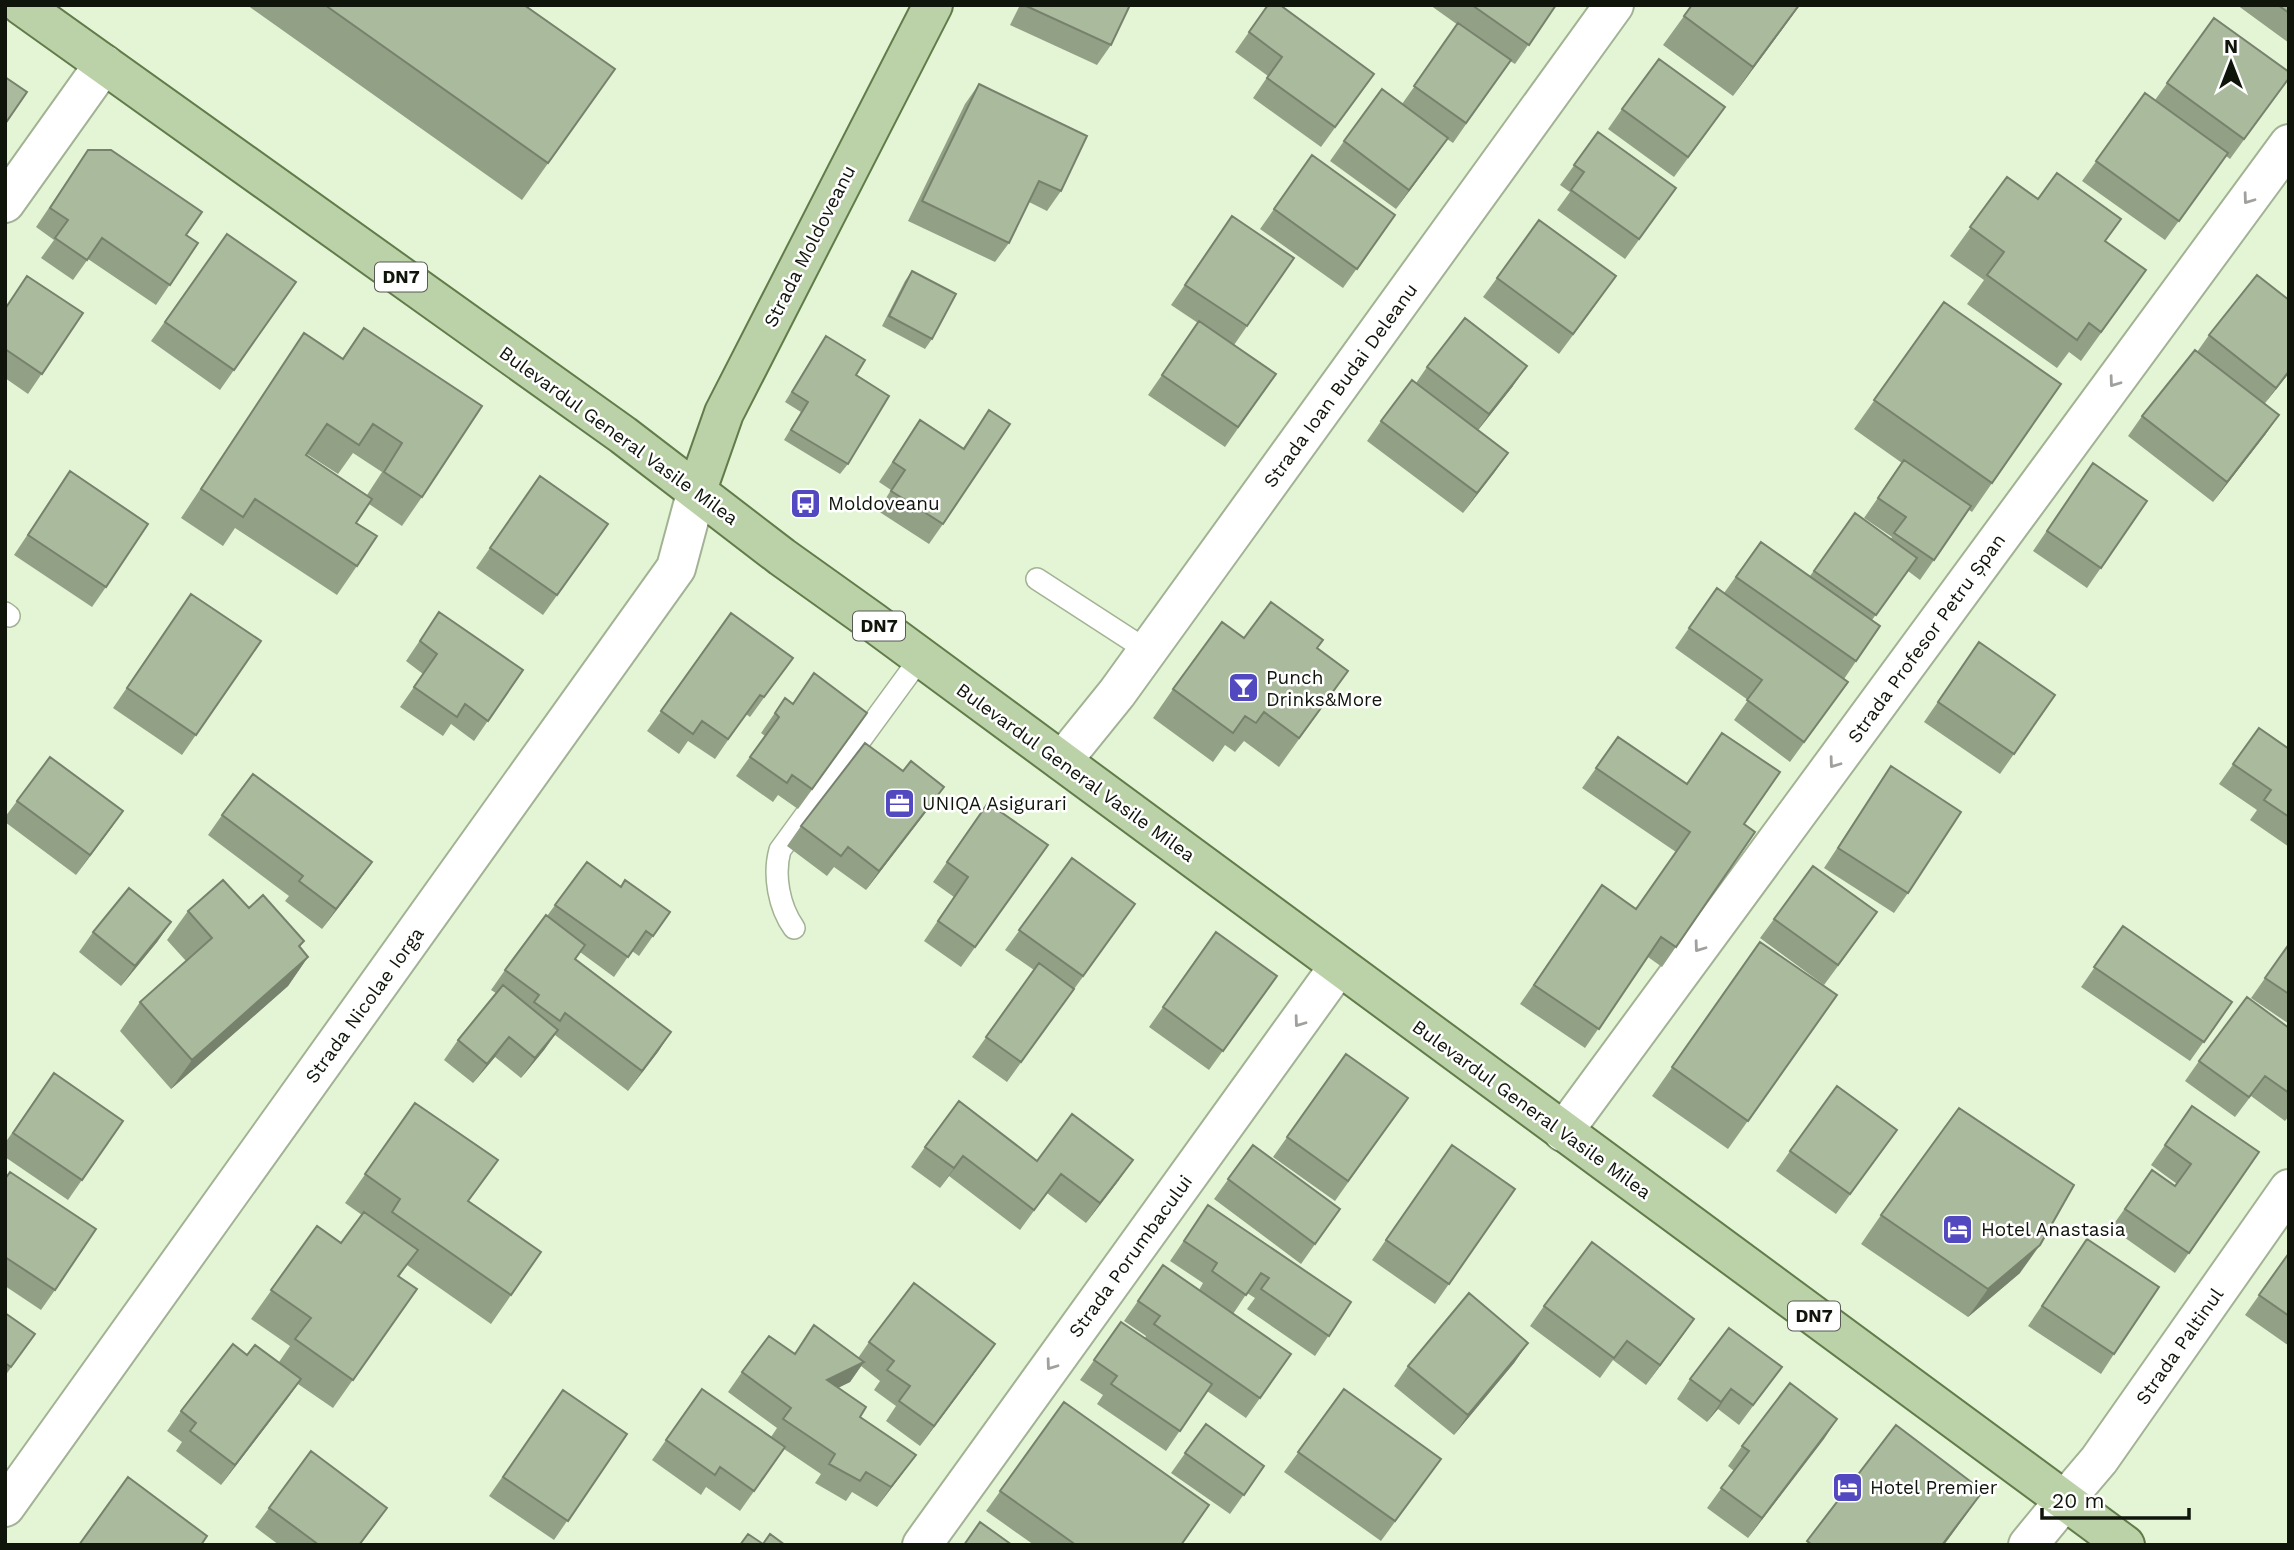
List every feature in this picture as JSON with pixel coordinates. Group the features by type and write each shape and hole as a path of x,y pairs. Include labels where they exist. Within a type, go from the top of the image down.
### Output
{"main road":[{"name":"Bulevardul General Vasile Milea","path":"21,5 623,435 782,557 2125,1545"},
{"name":"Strada Moldoveanu","path":"697,491 724,413 933,5"}],"street":[{"name":"Strada Ioan Budai Deleanu","path":"1062,761 1148,651 1614,5"},
{"path":"5,203 104,64"},
{"name":"Strada Profesor Petru Șpan","path":"1563,1132 2289,144"},
{"name":"Strada Nicolae Iorga","path":"5,1507 676,568 697,491"},
{"name":"Strada Porumbacului","path":"922,1545 1339,966"},
{"name":"Strada Paltinul","path":"2028,1545 2099,1460 2289,1189"}],"lane":[{"path":"1037,579 1148,651"},
{"path":"794,928 784,914 781,904 777,862 780,850 921,657"}],"building":[{"path":"325,5 524,5 615,69 548,163"},
{"path":"1024,5 1130,5 1111,45"},
{"path":"1268,5 1280,5 1374,74 1335,127 1267,78 1282,57 1249,32"},
{"path":"1472,5 1556,5 1529,45"},
{"path":"1692,5 1799,5 1753,67 1684,16"},
{"path":"2278,5 2289,5 2289,13"},
{"path":"2214,18 2289,72 2289,78 2244,139 2167,83"},
{"path":"1458,23 1511,60 1466,123 1414,86"},
{"path":"1659,59 1725,107 1688,157 1622,109"},
{"path":"5,77 27,92 5,124"},
{"path":"979,84 1087,136 1061,191 1039,181 1009,243 922,201"},
{"path":"1382,89 1448,138 1409,190 1344,141"},
{"path":"2145,93 2228,153 2179,221 2096,161"},
{"path":"1598,132 1676,188 1639,239 1571,190 1584,172 1574,165"},
{"path":"88,150 111,150 202,212 186,235 198,243 170,285 102,238 87,260 55,238 68,220 50,208"},
{"path":"1312,155 1395,215 1357,269 1274,209"},
{"path":"2057,173 2121,219 2105,241 2146,270 2101,332 2089,323 2077,340 1987,275 2004,252 1970,227 2007,177 2038,199"},
{"path":"1232,216 1294,258 1247,326 1185,285"},
{"path":"1539,220 1616,276 1573,334 1497,278"},
{"path":"227,234 296,282 234,370 165,322"},
{"path":"912,271 956,294 932,339 889,316"},
{"path":"2257,275 2289,300 2289,371 2276,388 2209,335"},
{"path":"27,276 83,313 42,374 5,349 5,309"},
{"path":"1944,302 2061,384 1992,483 1874,400"},
{"path":"1465,318 1527,366 1489,414 1427,367"},
{"path":"1199,321 1276,374 1238,427 1162,375"},
{"path":"364,328 482,406 422,497 384,472 402,443 373,424 359,445 327,424 306,455 372,499 356,523 377,536 357,566 255,499 243,517 201,489 304,333 343,359"},
{"path":"826,336 865,360 856,375 889,396 848,464 791,430 808,402 792,392"},
{"path":"2195,350 2279,415 2227,482 2142,416"},
{"path":"1412,380 1508,453 1477,493 1381,421"},
{"path":"989,410 1010,424 943,524 891,491 905,470 893,462 920,420 964,449"},
{"path":"1904,460 1971,506 1934,560 1894,533 1906,517 1878,498"},
{"path":"2093,463 2147,501 2101,568 2047,531"},
{"path":"70,471 148,524 106,587 28,535"},
{"path":"540,476 608,524 557,595 490,548"},
{"path":"1855,513 1917,558 1876,615 1814,571"},
{"path":"1761,542 1880,626 1856,661 1736,577"},
{"path":"1717,588 1848,682 1804,742 1747,700 1762,680 1689,628"},
{"path":"191,594 261,641 196,735 127,688"},
{"name":"Punch Drinks&More","path":"1271,602 1323,640 1317,648 1348,671 1299,738 1264,712 1256,723 1245,716 1233,733 1173,689 1222,622 1244,638"},
{"path":"439,612 523,670 488,721 465,704 457,717 414,687 437,654 420,641"},
{"path":"731,613 793,658 764,697 760,695 728,739 702,721 693,734 661,711"},
{"path":"1979,642 2055,695 2014,754 1938,702"},
{"path":"814,673 867,713 812,789 792,775 787,783 750,757 779,717 775,713 785,698 793,704"},
{"path":"2259,728 2289,749 2289,817 2264,800 2271,790 2233,764"},
{"path":"1722,733 1780,772 1744,824 1755,832 1676,947 1661,937 1599,1029 1534,985 1602,885 1636,909 1690,832 1596,768 1618,737 1687,784"},
{"path":"865,743 903,771 911,761 944,787 879,871 848,847 841,856 801,826"},
{"path":"50,757 123,811 90,855 17,801"},
{"path":"1891,766 1961,812 1908,893 1838,848"},
{"path":"253,774 372,862 336,909 299,881 303,876 222,815"},
{"path":"988,803 1048,845 975,947 938,921 968,877 947,862"},
{"path":"1072,858 1135,904 1083,976 1019,930"},
{"path":"587,862 621,887 625,880 670,912 653,936 646,931 628,957 555,905"},
{"path":"1813,866 1877,912 1838,965 1774,919"},
{"path":"223,880 249,908 263,895 304,941 299,946 308,957 192,1060 140,1002 212,938 188,911"},
{"path":"129,888 171,922 135,966 93,932"},
{"path":"546,915 585,945 575,959 671,1032 642,1071 565,1013 560,1021 534,1002 539,995 505,970"},
{"path":"2123,926 2232,1002 2204,1042 2094,967"},
{"path":"1216,932 1277,976 1223,1051 1163,1007"},
{"path":"1760,942 1837,995 1748,1121 1672,1067"},
{"path":"2289,944 2289,994 2265,978"},
{"path":"1039,963 1074,989 1021,1062 986,1037"},
{"path":"503,985 558,1030 535,1058 509,1037 487,1064 458,1040"},
{"path":"2247,997 2289,1028 2289,1093 2265,1076 2249,1097 2199,1061"},
{"path":"1346,1054 1408,1098 1348,1181 1287,1137"},
{"path":"54,1073 123,1121 82,1180 13,1133"},
{"path":"1837,1086 1897,1130 1850,1194 1790,1151"},
{"path":"959,1101 1037,1161 1072,1114 1133,1160 1100,1203 1061,1174 1034,1210 963,1156 954,1168 925,1147"},
{"path":"415,1103 498,1160 468,1201 541,1252 511,1295 392,1212 400,1199 365,1174"},
{"path":"2192,1106 2259,1152 2189,1253 2125,1209 2152,1170 2175,1186 2191,1164 2165,1145"},
{"name":"Hotel Anastasia","path":"1959,1108 2074,1185 2040,1245 1988,1289 1881,1215"},
{"path":"1253,1145 1340,1209 1315,1244 1228,1179"},
{"path":"1452,1145 1515,1189 1449,1284 1386,1240"},
{"path":"10,1172 96,1229 55,1290 5,1257 5,1179"},
{"path":"1208,1205 1351,1302 1329,1336 1261,1289 1269,1278 1261,1273 1246,1295 1212,1271 1217,1263 1184,1241"},
{"path":"364,1212 418,1250 398,1276 417,1289 353,1380 295,1339 311,1318 271,1290 317,1226 341,1243"},
{"path":"2087,1239 2159,1287 2114,1354 2042,1306"},
{"path":"1592,1242 1694,1319 1660,1365 1627,1341 1614,1358 1544,1306"},
{"path":"2289,1253 2289,1316 2259,1295"},
{"path":"1163,1265 1291,1354 1260,1398 1154,1324 1160,1316 1138,1301"},
{"path":"914,1283 995,1344 934,1426 899,1401 910,1386 887,1370 894,1361 869,1342"},
{"path":"1469,1293 1528,1343 1468,1415 1408,1366"},
{"path":"5,1313 35,1334 11,1367 5,1363"},
{"path":"1121,1322 1212,1384 1180,1431 1111,1384 1117,1376 1094,1360"},
{"path":"814,1325 864,1362 827,1380 866,1407 860,1417 916,1455 891,1487 866,1472 860,1481 829,1464 835,1454 783,1419 791,1408 742,1372 769,1336 795,1354"},
{"path":"1729,1328 1782,1367 1753,1405 1731,1389 1721,1402 1690,1379"},
{"path":"233,1344 247,1355 255,1345 301,1379 235,1465 190,1431 196,1423 181,1411"},
{"path":"1790,1383 1837,1419 1762,1518 1721,1488 1749,1451 1742,1446"},
{"path":"702,1389 785,1447 754,1491 720,1467 715,1475 666,1440"},
{"path":"1344,1389 1441,1459 1395,1521 1298,1452"},
{"path":"563,1390 627,1434 568,1521 503,1477"},
{"path":"1064,1402 1209,1505 1181,1545 1076,1545 1000,1491"},
{"path":"1206,1424 1264,1466 1244,1495 1185,1453"},
{"path":"1896,1425 1983,1491 1942,1545 1812,1545 1807,1541"},
{"path":"311,1451 387,1508 359,1545 319,1545 269,1508"},
{"path":"128,1477 207,1536 201,1545 79,1545"},
{"path":"980,1522 1012,1545 964,1545"},
{"path":"748,1534 763,1544 770,1534 785,1545 740,1545"}],"place":[{"name":"Moldoveanu","path":"805,503"},
{"name":"Punch Drinks&More","path":"1243,688"},
{"name":"UNIQA Asigurari","path":"899,803"},
{"name":"Hotel Anastasia","path":"1958,1229"},
{"name":"Hotel Premier","path":"1847,1487"}]}
